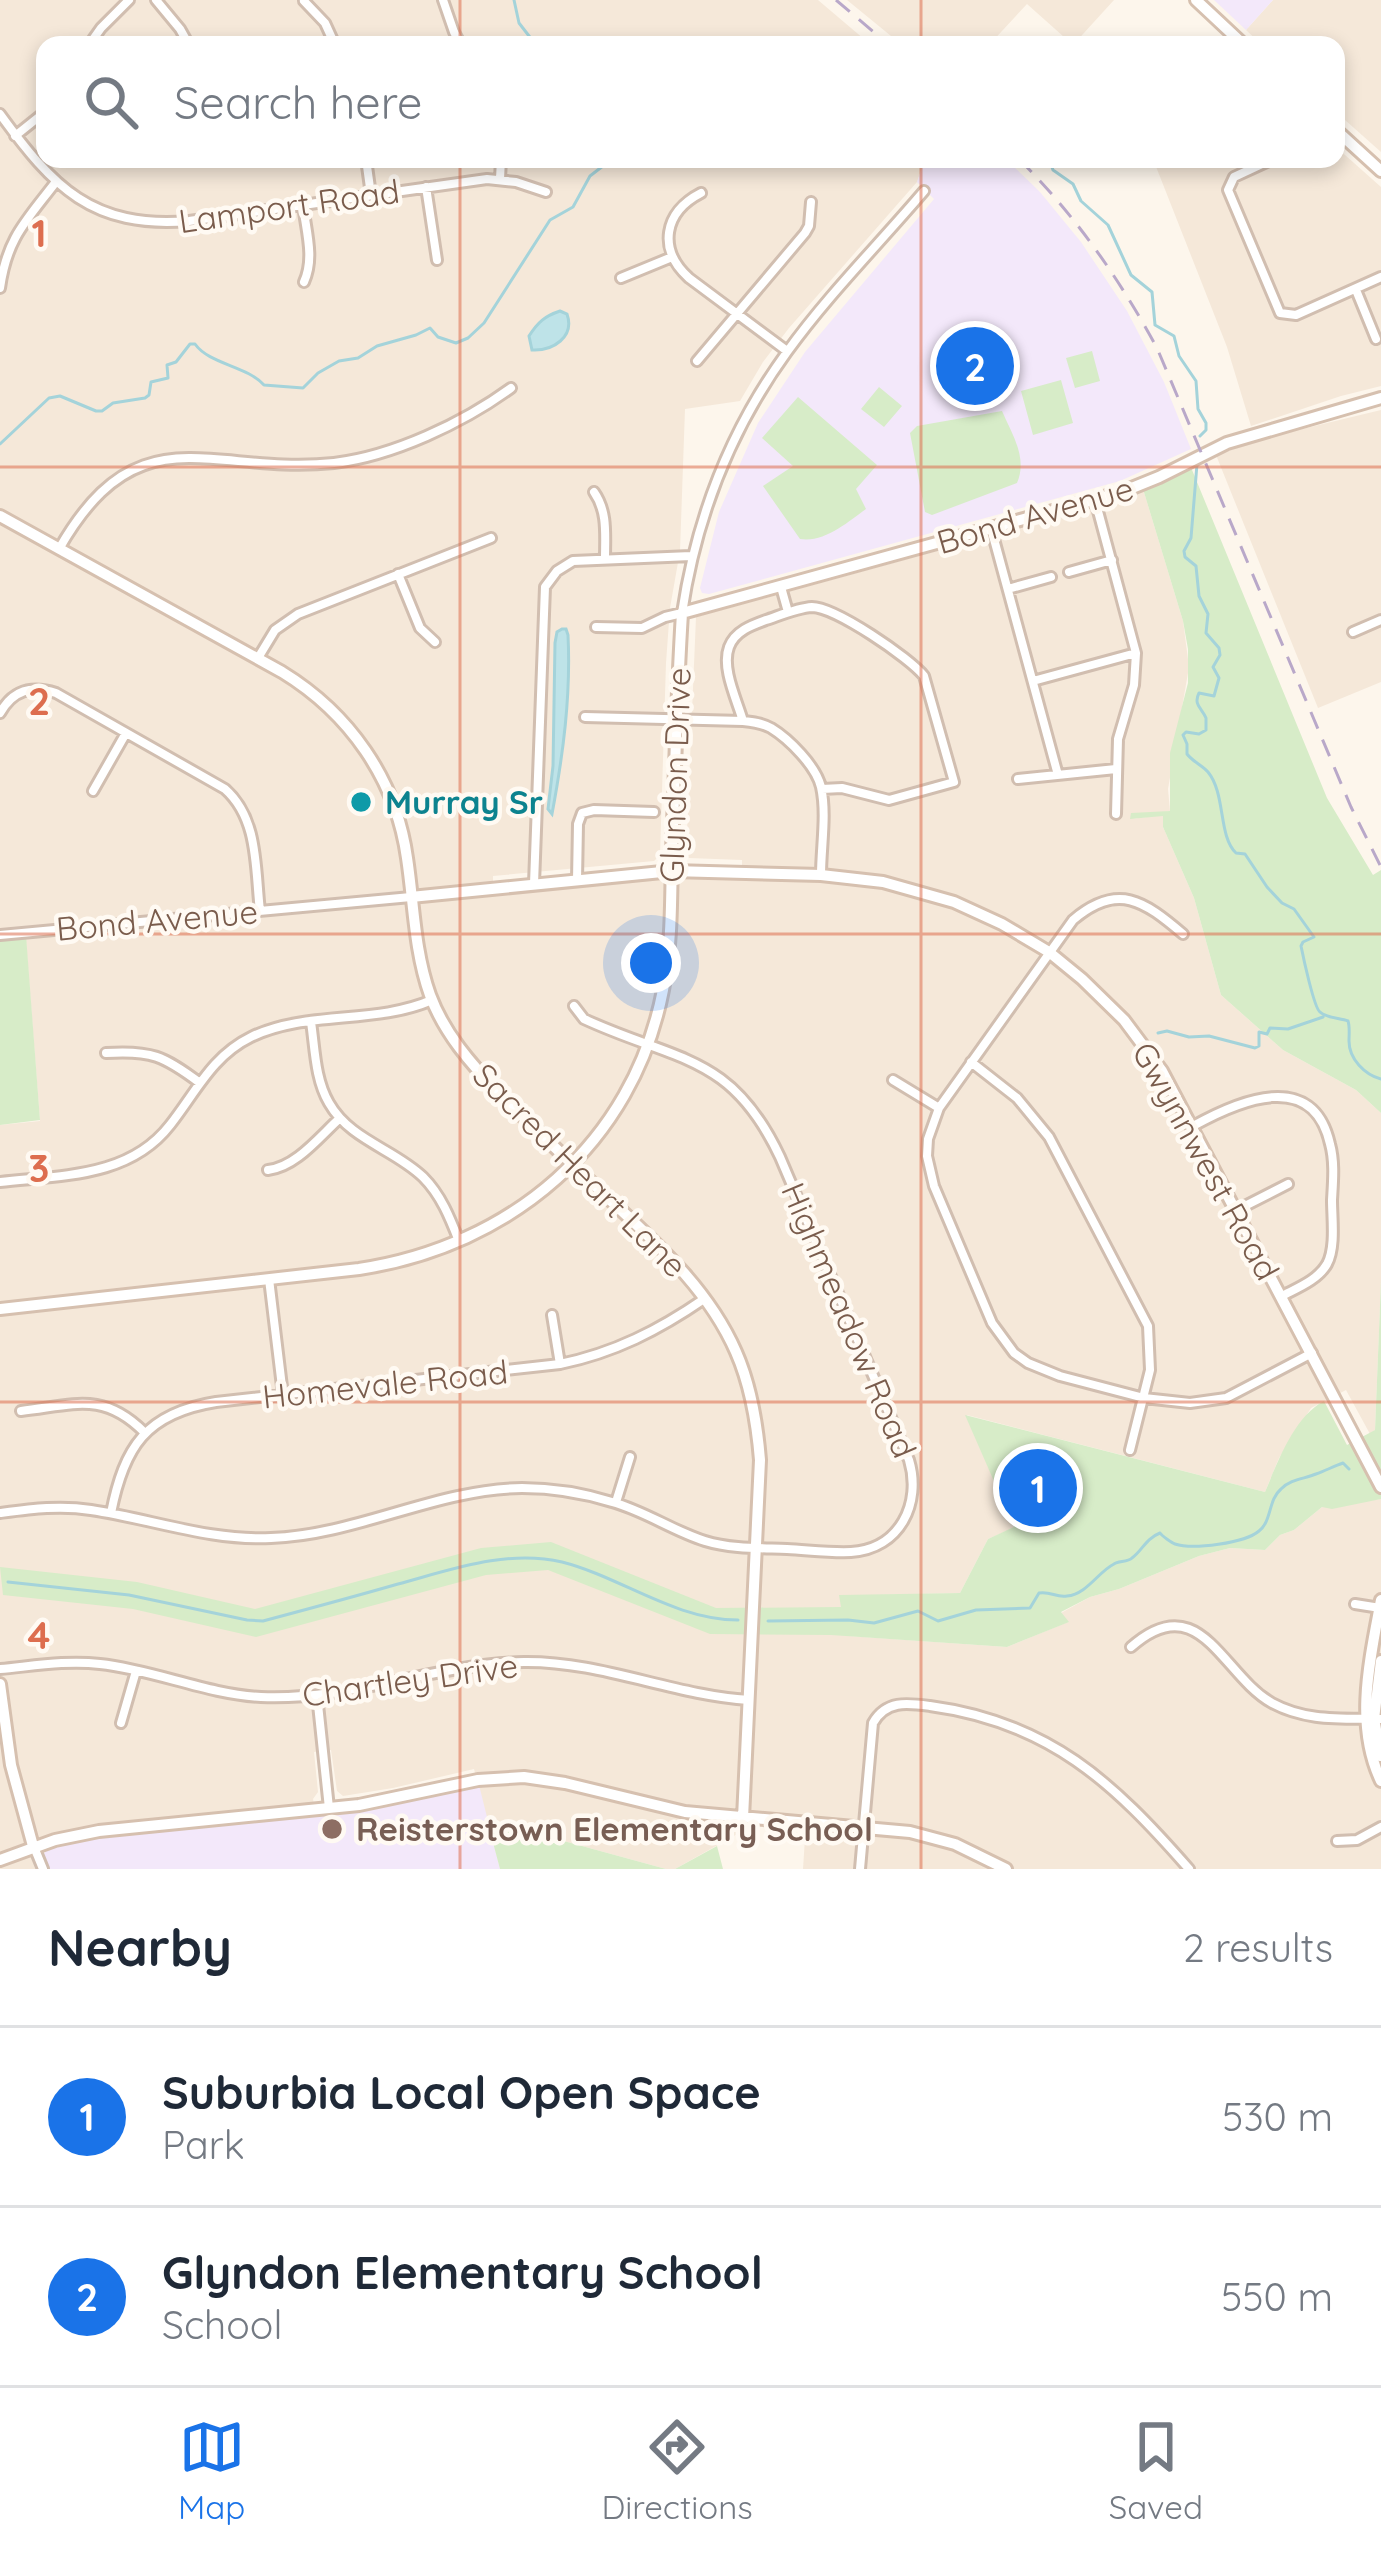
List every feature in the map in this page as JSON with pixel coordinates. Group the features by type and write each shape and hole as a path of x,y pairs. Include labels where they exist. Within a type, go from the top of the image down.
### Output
{"street":[{"path":"96,36 129,0"},
{"path":"156,0 184,36"},
{"path":"443,0 456,36"},
{"path":"1196,0 1234,36"},
{"path":"304,2 331,36"},
{"name":"Lamport Road","path":"0,115 36,161"},
{"path":"15,136 36,119"},
{"path":"1345,138 1381,171"},
{"name":"Lamport Road","path":"42,168 55,183 95,208 149,222 189,221 500,179 546,192"},
{"path":"367,168 371,195"},
{"path":"500,179 501,168"},
{"path":"1254,168 1234,177 1228,190 1276,307 1285,315 1295,315 1381,277"},
{"path":"0,288 11,242 55,183"},
{"path":"426,187 437,260"},
{"name":"Glyndon Drive","path":"0,1309 386,1265 460,1243 530,1201 594,1139 634,1075 663,992 682,614 691,556 712,491 732,444 788,351 924,191"},
{"path":"701,194 685,202 673,219 672,257 682,273 788,351"},
{"path":"697,361 805,233 811,202"},
{"path":"303,206 310,259 304,282"},
{"path":"621,278 672,257"},
{"path":"1356,290 1376,339"},
{"path":"59,549 98,495 122,476 156,461 190,457 289,464 354,460 453,424 511,388"},
{"name":"Bond Avenue","path":"682,614 1095,500 1143,484 1227,443 1381,398"},
{"path":"594,492 604,513 605,559"},
{"path":"1095,500 1136,653 1134,685 1120,728 1116,814"},
{"name":"Sacred Heart Lane","path":"1,518 258,658 322,700 345,723 387,788 400,822 418,950 445,1026 475,1068 678,1264 706,1298 736,1352 752,1403 760,1460 743,1818"},
{"path":"991,528 1058,775"},
{"path":"258,658 275,630 298,614 491,538"},
{"path":"534,884 543,596 550,578 573,561 691,556"},
{"path":"1069,572 1112,560"},
{"path":"398,574 420,628 435,643"},
{"path":"1008,589 1051,577"},
{"path":"781,587 788,612"},
{"path":"743,721 728,650 742,631 788,612 813,607 831,611 920,670 954,782 889,800 842,788 822,789"},
{"path":"596,627 642,628 682,614"},
{"path":"1353,632 1381,620"},
{"path":"1034,681 1136,653"},
{"path":"0,713 20,692 44,689 217,783 238,802 252,834 260,911"},
{"path":"585,717 743,721 780,735 816,774 822,789 821,875"},
{"path":"93,791 126,733"},
{"path":"1018,779 1116,769"},
{"path":"577,880 578,824 583,813 654,812"},
{"name":"Bond Avenue","path":"0,934 672,871"},
{"name":"Gwynnwest Road","path":"672,871 821,875 883,882 935,896 1002,924 1048,952 1094,990 1162,1071 1381,1487"},
{"path":"1183,934 1144,904 1116,899 1083,911 1064,929 939,1108 928,1139 929,1171 992,1323 1014,1353 1041,1370 1144,1398 1190,1403 1226,1398 1312,1353"},
{"path":"0,1182 118,1165 158,1139 221,1057 269,1029 398,1012 432,1000"},
{"name":"Highmeadow Road","path":"0,1513 55,1507 252,1539 318,1533 496,1490 561,1491 616,1502 709,1542 757,1548 852,1552 877,1545 897,1532 913,1500 913,1472 763,1122 741,1094 714,1073 584,1019 574,1006"},
{"path":"311,1022 320,1081 331,1107 367,1141 406,1164 431,1186 460,1243"},
{"path":"106,1053 162,1056 200,1083"},
{"path":"971,1062 1017,1098 1049,1137 1143,1314 1151,1354 1130,1450"},
{"path":"893,1079 939,1108"},
{"path":"1193,1126 1237,1103 1281,1096 1309,1108 1327,1134 1333,1176 1329,1259 1318,1274 1282,1296"},
{"path":"268,1170 291,1162 340,1118"},
{"path":"1237,1210 1288,1184"},
{"path":"269,1279 283,1395"},
{"name":"Homevale Road","path":"144,1432 199,1405 560,1364 647,1335 706,1298"},
{"path":"552,1316 560,1364"},
{"path":"21,1411 105,1405 144,1432 122,1468 111,1513"},
{"path":"616,1502 630,1457"},
{"path":"1355,1604 1380,1605 1374,1719 1381,1756"},
{"path":"1131,1647 1155,1631 1189,1628 1210,1641 1267,1700 1313,1717 1374,1719"},
{"path":"1380,1776 1370,1752 1381,1661"},
{"name":"Chartley Drive","path":"0,1669 80,1663 227,1693 282,1697 525,1662 576,1665 698,1695 749,1700"},
{"path":"121,1723 136,1671"},
{"path":"0,1684 10,1765 43,1869"},
{"path":"317,1695 329,1808"},
{"path":"860,1869 870,1735 878,1714 896,1704 937,1707 998,1721 1078,1761 1132,1805 1189,1869"},
{"path":"0,1860 34,1846 99,1831 386,1801 478,1780 524,1777 661,1808 935,1837 1006,1869"},
{"path":"1337,1841 1357,1840 1381,1827"}],"shaded area":[{"path":"0,0 818,0 860,36 36,36 36,168 922,168 917,182 789,328 740,401 685,409 680,551 666,663 660,855 654,861 493,876 493,887 742,872 742,860 686,855 696,617 1143,489 1183,621 1189,667 1168,789 1170,811 1131,819 1163,815 1163,827 1194,898 1221,995 1283,1050 1356,1090 1381,1113 1375,1430 1370,1434 1346,1390 1311,1408 1279,1458 1265,1492 967,1415 1014,1528 988,1539 960,1593 840,1596 849,1636 1007,1647 1068,1622 1061,1613 1090,1597 1199,1556 1230,1548 1265,1550 1322,1507 1381,1499 1381,1869 803,1869 806,1823 764,1819 675,1869 666,1869 487,1820 474,1769 343,1796 337,1791 331,1750 314,1752 315,1810 93,1832 35,1846 43,1869 0,1869 0,1125 40,1121 25,929 0,931"},
{"path":"847,0 1114,0 1081,36 1063,36 1027,4 997,36 891,36"},
{"path":"1214,0 1273,0 1246,30"},
{"path":"1273,0 1381,0 1381,152 1345,120 1345,36 1252,36 1246,30"},
{"path":"1345,155 1381,187 1381,386 1251,426 1227,347 1157,168 1345,168"},
{"path":"922,168 1015,168 1040,192 1127,311 1164,382 1191,449 1120,481 702,593 719,512 758,423 805,352 934,199 917,182"},
{"path":"1381,410 1381,682 1318,708 1216,455"},
{"name":"Reisterstown Elementary School","path":"479,1785 500,1869 50,1869 44,1854 47,1847 90,1838 356,1811"}],"green space":[{"path":"1092,351 1100,381 1075,388 1066,358"},
{"path":"1061,380 1073,423 1033,435 1021,391"},
{"path":"879,387 902,406 884,427 861,409"},
{"path":"798,397 877,465 856,489 866,509 835,530 809,539 800,539 763,486 793,466 762,438"},
{"path":"1002,411 1020,455 1017,483 932,515 925,512 910,433 917,426"},
{"path":"1190,465 1327,798 1373,875 1381,870 1381,1113 1356,1090 1283,1050 1221,995 1194,898 1163,827 1163,816 1130,819 1131,813 1170,811 1170,753 1188,683 1183,621 1143,489"},
{"path":"26,935 40,1120 0,1125 0,937"},
{"path":"1381,1280 1381,1499 1322,1507 1265,1550 1230,1548 1199,1556 1090,1597 1061,1612 1069,1622 1007,1647 831,1635 710,1634 548,1570 486,1575 256,1637 133,1609 3,1595 0,1567 137,1582 255,1609 481,1548 551,1542 716,1608 841,1607 839,1595 960,1593 988,1539 1014,1527 965,1415 1265,1492 1296,1429 1324,1401 1347,1445 1375,1430"},
{"path":"487,1820 666,1869 500,1869"},
{"path":"717,1846 723,1869 675,1869"}],"water":[{"path":"560,311 569,322 565,336 547,348 532,350 532,331"},
{"path":"562,629 568,635 567,703 552,814 548,809 555,643"}],"waterway":[{"path":"514,0 519,23 529,36"},
{"path":"0,444 49,398 60,396 96,411 145,398 151,382 168,378 167,365 176,362 190,344 264,385 303,388 339,361 358,358 377,346 430,328 438,337 456,343 468,338 484,323 550,220 573,207 590,176 600,168"},
{"path":"1052,168 1073,184 1081,201 1108,225 1131,275 1152,292 1155,325 1174,336 1179,356 1196,381 1198,409 1206,423 1200,436"},
{"path":"1197,464 1191,538 1184,551 1196,566 1199,596 1208,614 1206,633 1220,655 1213,667 1219,678 1214,696 1199,693 1197,697 1206,730 1183,735 1187,754 1214,781 1230,846 1245,854 1267,887 1294,909 1314,937 1301,946 1320,1012 1348,1021 1355,1060 1381,1079"},
{"path":"1158,1033 1209,1036 1255,1048 1259,1032 1267,1034 1270,1028 1288,1029 1323,1017"},
{"path":"768,1621 874,1623 918,1611 938,1621 976,1610 1030,1608 1039,1593 1063,1596 1081,1591 1160,1533 1175,1544 1194,1546 1252,1535 1263,1527 1285,1486 1343,1463 1349,1469"},
{"path":"8,1582 129,1595 263,1621 458,1567 541,1559 584,1569 692,1613 738,1620"}],"railway":[{"path":"836,0 878,36"},
{"path":"1027,168 1095,248 1157,348 1351,807 1381,867"}],"place":[{"name":"Glyndon Elementary School","path":"975,366"},
{"name":"Murray Sr","path":"361,802"},
{"name":"Suburbia Local Open Space","path":"1038,1488"},
{"name":"Reisterstown Elementary School","path":"332,1829"}]}
